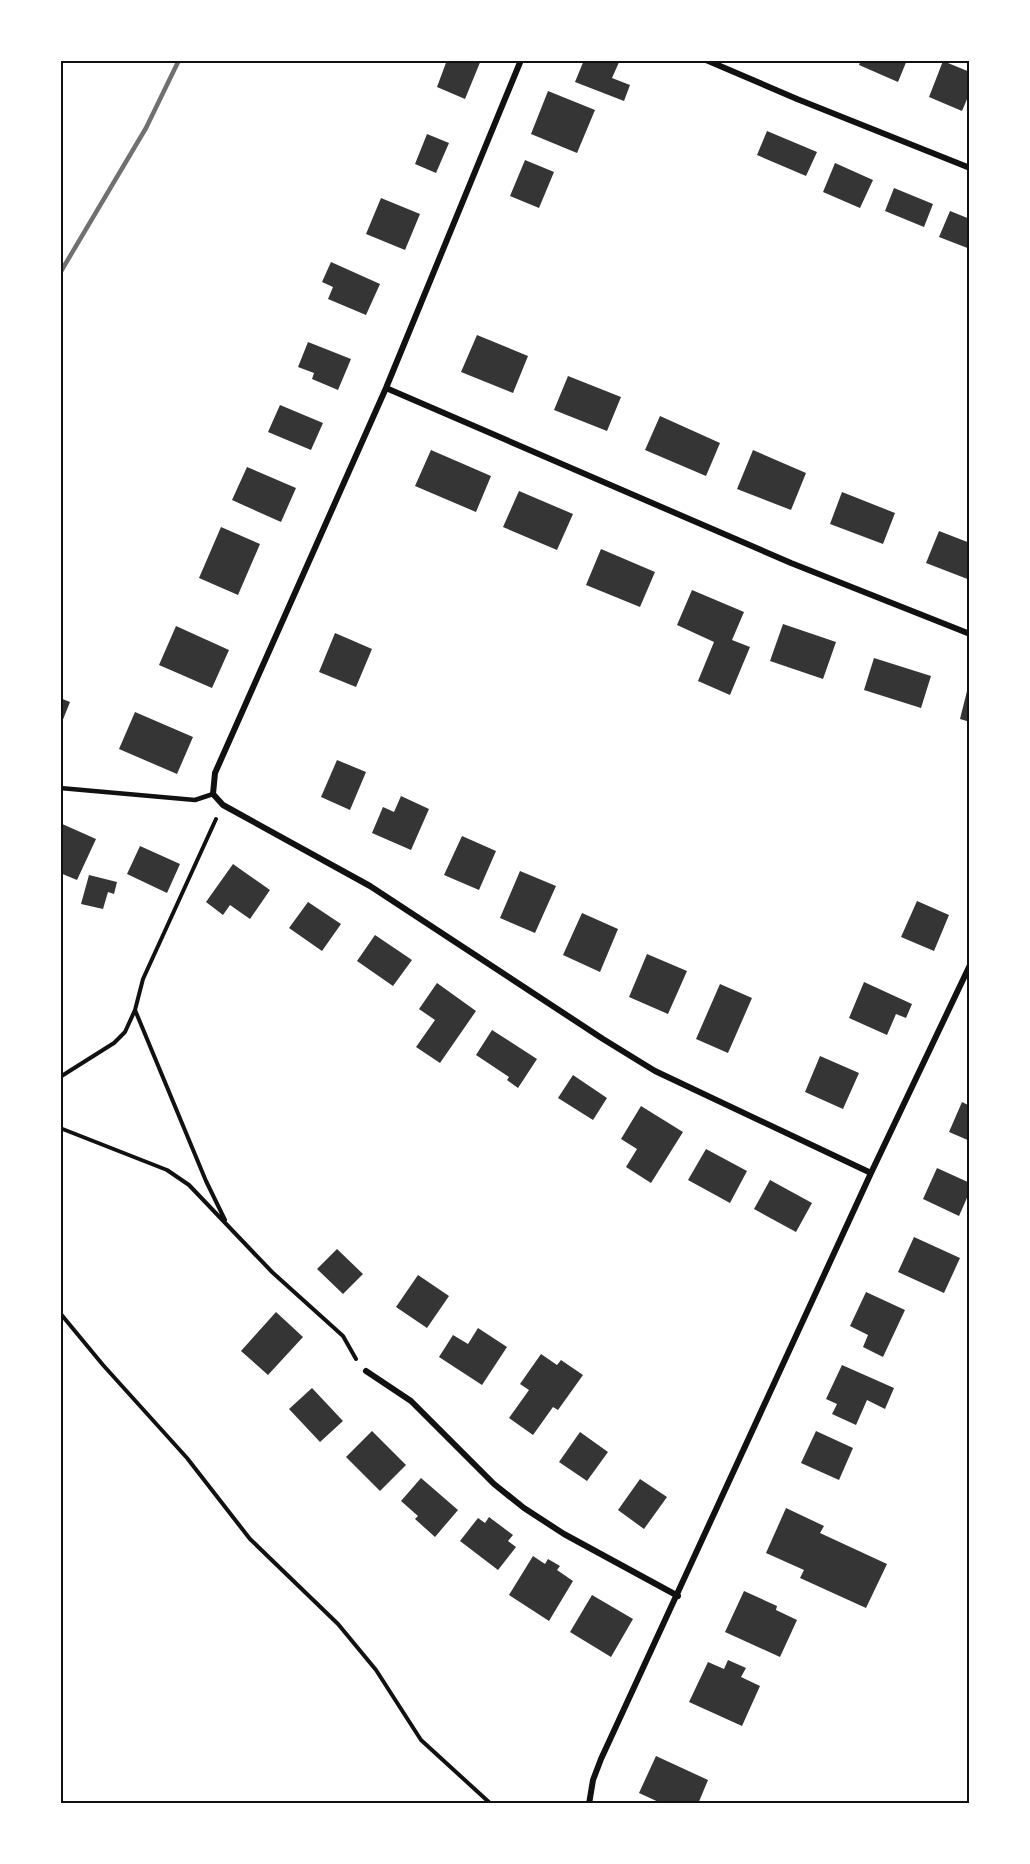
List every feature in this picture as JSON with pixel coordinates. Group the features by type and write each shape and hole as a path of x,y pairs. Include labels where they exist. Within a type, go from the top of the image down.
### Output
{"street":[{"path":"521,60 386,388 215,773 213,794 223,805 370,886 655,1071 871,1173"},
{"path":"706,60 970,168"},
{"path":"386,388 770,554 970,634"},
{"path":"589,1804 593,1780 601,1759 871,1173 968,974 970,965"},
{"path":"366,1371 411,1401 494,1484 524,1508 582,1545 678,1596"}],"lane":[{"path":"60,788 195,800 213,794"}],"path":[{"path":"60,1077 114,1043 125,1032 135,1010 143,979 223,805"},
{"path":"135,1010 206,1181 227,1223"},
{"path":"60,1128 167,1170 189,1185 272,1272 343,1336 366,1371"},
{"path":"60,1313 103,1365 188,1458 250,1539 338,1624 376,1670 421,1740 491,1804"}],"building":[{"path":"447,60 481,60 465,99 437,87"},
{"path":"584,60 620,60 612,78 630,85 624,101 575,82"},
{"path":"861,60 907,60 898,82 859,65"},
{"path":"943,61 970,72 970,92 962,111 929,97"},
{"path":"548,91 595,110 577,153 531,134"},
{"path":"767,131 817,152 806,176 757,155"},
{"path":"427,134 449,143 436,173 415,164"},
{"path":"525,160 554,172 539,208 510,196"},
{"path":"835,163 873,180 860,208 823,192"},
{"path":"894,188 933,204 924,227 885,211"},
{"path":"381,198 420,214 405,250 366,234"},
{"path":"950,211 970,219 970,249 939,237"},
{"path":"331,262 380,284 366,315 328,299 333,287 322,282"},
{"path":"477,335 528,356 513,393 461,372"},
{"path":"308,342 351,359 338,390 312,379 314,373 298,367"},
{"path":"568,376 621,397 607,431 554,410"},
{"path":"280,405 323,423 311,450 268,432"},
{"path":"660,416 720,443 706,476 645,450"},
{"path":"431,450 491,476 476,512 415,486"},
{"path":"753,450 806,473 791,510 737,489"},
{"path":"247,467 296,488 281,522 232,500"},
{"path":"519,491 573,514 557,550 503,527"},
{"path":"842,492 895,513 883,544 830,524"},
{"path":"221,527 260,544 238,595 199,578"},
{"path":"939,531 970,543 970,580 926,563"},
{"path":"601,549 655,572 640,607 586,585"},
{"path":"692,590 744,612 732,640 750,647 730,695 698,681 714,642 677,625"},
{"path":"783,624 836,642 823,679 770,661"},
{"path":"176,626 229,650 212,688 159,665"},
{"path":"335,633 372,649 356,687 319,672"},
{"path":"874,658 931,676 921,708 864,690"},
{"path":"970,683 970,722 960,719"},
{"path":"60,698 70,702 60,727"},
{"path":"135,712 193,737 177,774 119,749"},
{"path":"337,760 366,772 350,810 321,797"},
{"path":"401,796 429,809 411,850 372,833 383,807 394,812"},
{"path":"60,823 96,839 77,880 60,873"},
{"path":"462,836 496,851 479,890 444,875"},
{"path":"140,846 180,864 167,893 127,874"},
{"path":"233,864 270,890 250,919 230,905 223,915 206,902"},
{"path":"520,871 556,886 535,933 500,918"},
{"path":"89,875 117,882 114,894 108,892 103,909 81,904"},
{"path":"917,901 949,915 934,951 901,937"},
{"path":"308,902 341,924 322,951 289,928"},
{"path":"582,913 618,929 600,972 563,955"},
{"path":"375,935 412,960 393,986 357,961"},
{"path":"647,954 687,971 668,1014 629,997"},
{"path":"864,982 912,1004 906,1018 896,1014 887,1035 849,1018"},
{"path":"437,983 476,1011 440,1063 416,1047 435,1020 419,1009"},
{"path":"720,984 752,998 728,1053 696,1039"},
{"path":"492,1030 537,1059 518,1088 507,1080 509,1077 476,1055"},
{"path":"820,1056 859,1073 843,1109 805,1092"},
{"path":"573,1075 607,1098 593,1120 558,1098"},
{"path":"962,1102 970,1106 970,1141 949,1132"},
{"path":"641,1106 683,1132 651,1183 626,1167 637,1149 621,1139"},
{"path":"706,1149 747,1171 730,1203 688,1180"},
{"path":"937,1168 970,1183 970,1191 959,1216 923,1199"},
{"path":"770,1180 812,1203 796,1232 754,1209"},
{"path":"914,1237 960,1258 944,1293 898,1272"},
{"path":"337,1249 363,1274 343,1294 317,1269"},
{"path":"418,1275 449,1296 427,1328 396,1307"},
{"path":"866,1292 905,1310 883,1357 863,1347 868,1335 850,1326"},
{"path":"276,1312 303,1337 268,1375 241,1351"},
{"path":"478,1328 507,1347 482,1385 439,1357 453,1335 468,1344"},
{"path":"541,1354 557,1365 561,1360 583,1375 558,1410 553,1407 533,1435 509,1418 529,1390 520,1384"},
{"path":"842,1365 894,1388 885,1409 867,1400 856,1425 832,1414 837,1404 826,1399"},
{"path":"312,1388 343,1421 320,1442 289,1409"},
{"path":"372,1431 406,1465 380,1491 346,1457"},
{"path":"816,1431 853,1448 839,1480 801,1463"},
{"path":"580,1432 608,1452 587,1481 559,1462"},
{"path":"421,1478 458,1510 435,1537 415,1519 418,1516 401,1501"},
{"path":"640,1479 667,1497 644,1529 618,1510"},
{"path":"786,1508 824,1526 820,1533 887,1564 866,1608 800,1578 804,1570 766,1553"},
{"path":"489,1517 513,1535 508,1541 516,1547 498,1570 460,1541 478,1518 485,1523"},
{"path":"533,1556 545,1564 548,1559 560,1566 557,1570 573,1581 549,1621 509,1595"},
{"path":"744,1591 777,1606 776,1610 797,1620 780,1657 725,1632"},
{"path":"592,1595 633,1619 611,1657 570,1632"},
{"path":"728,1660 746,1668 741,1677 760,1686 742,1726 689,1702 708,1662 724,1669"},
{"path":"656,1756 708,1780 698,1804 663,1804 639,1793"}],"railway":[{"path":"60,273 146,128 179,60"}]}
